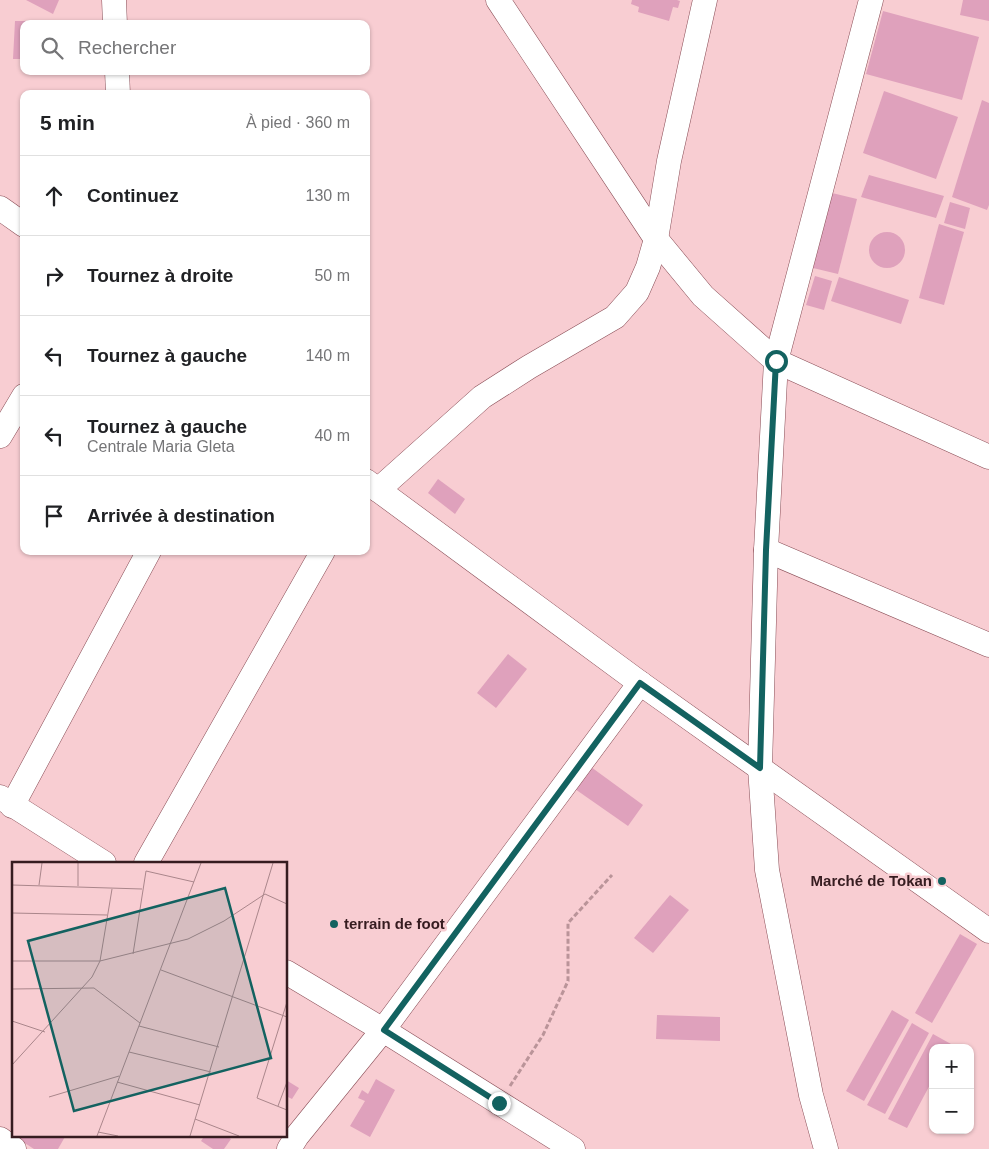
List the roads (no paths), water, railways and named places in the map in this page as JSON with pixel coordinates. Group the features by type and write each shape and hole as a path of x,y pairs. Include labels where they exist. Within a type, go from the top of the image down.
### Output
{"street":[{"path":"114,0 115,20"},
{"path":"498,0 656,239 702,296 776,361 989,457"},
{"path":"705,0 669,161 656,239 648,267 637,292 615,317 482,397 372,486 640,683 989,931"},
{"path":"826,1149 811,1095 768,870 760,768 766,550 776,361 871,0"},
{"path":"117,75 118,90"},
{"path":"0,208 20,222"},
{"path":"0,436 20,403"},
{"path":"766,550 989,645"},
{"path":"102,862 6,802 147,555"},
{"path":"147,862 321,555"},
{"path":"289,1149 297,1136 384,1030 640,683"},
{"path":"288,973 384,1030 573,1149"},
{"path":"0,1139 14,1149"}],"place":[{"name":"Marché de Tokan","path":"942,881"},
{"name":"terrain de foot","path":"334,924"}]}
